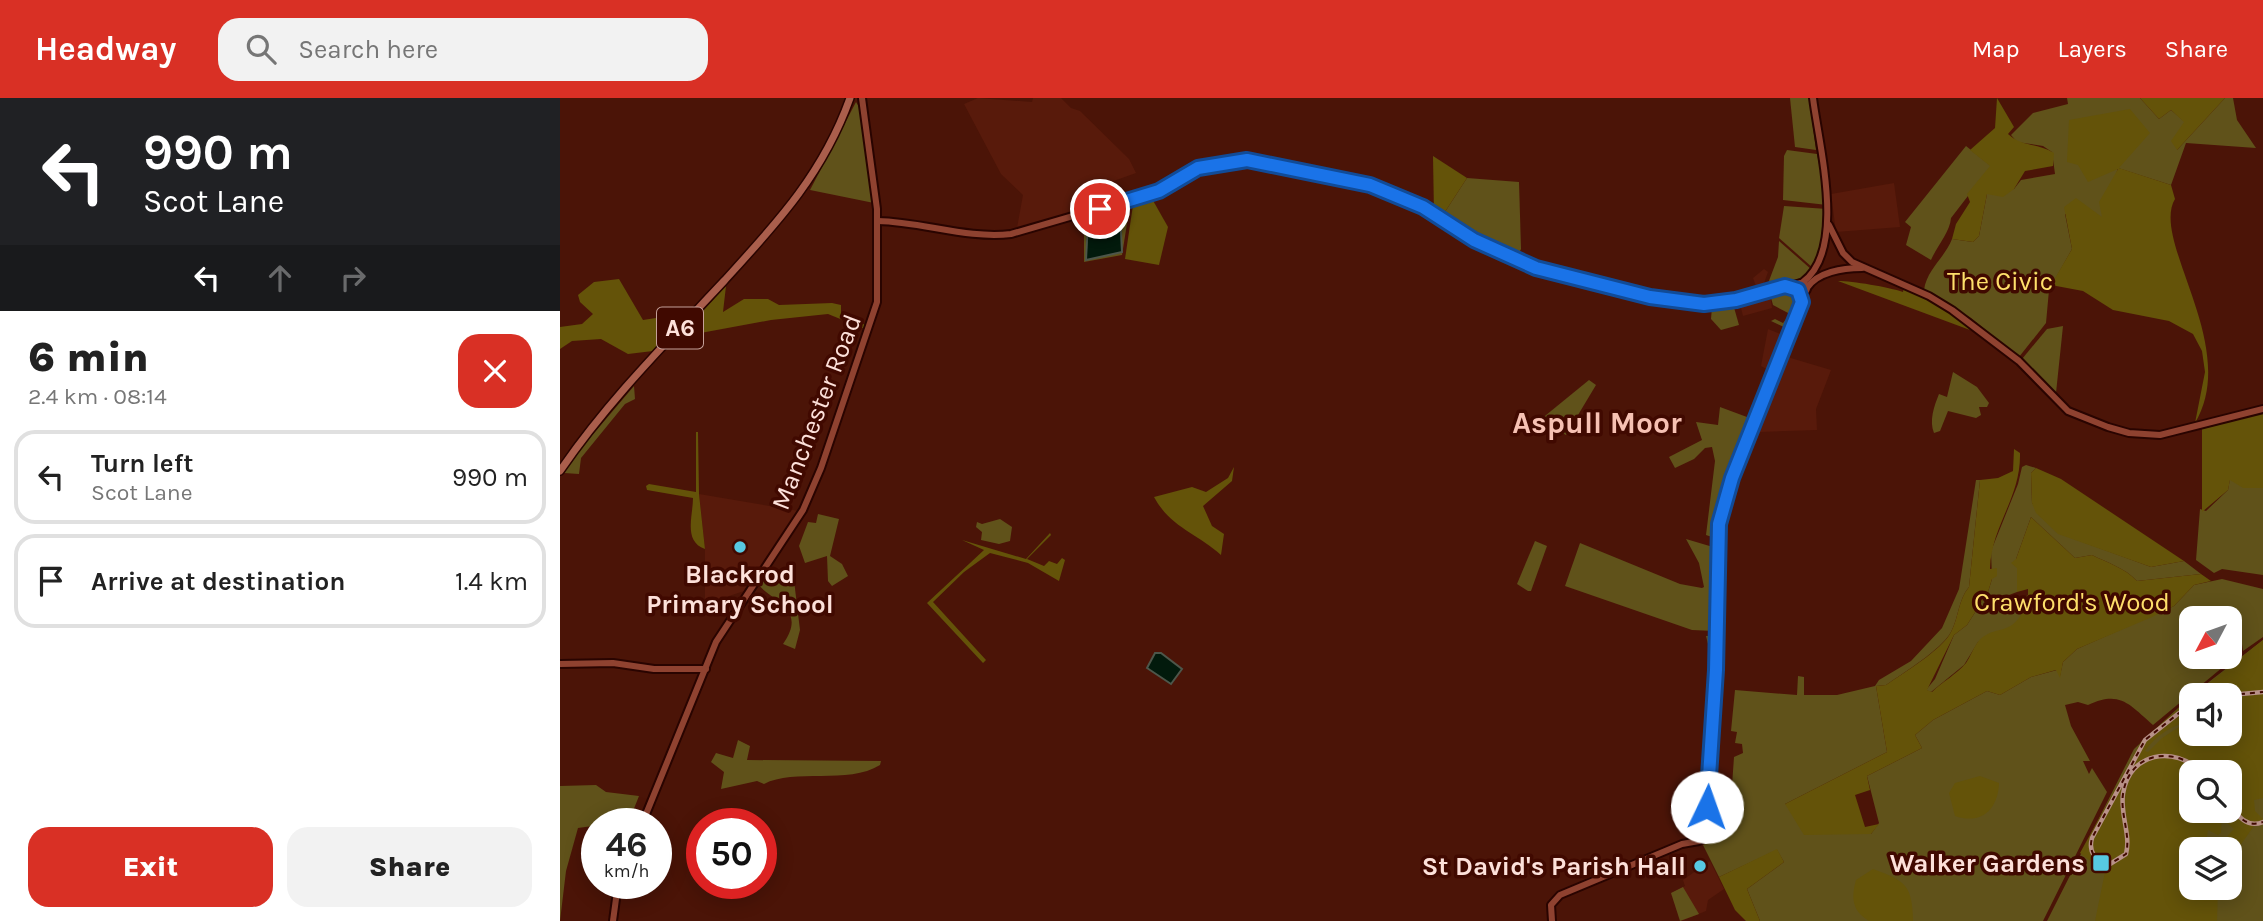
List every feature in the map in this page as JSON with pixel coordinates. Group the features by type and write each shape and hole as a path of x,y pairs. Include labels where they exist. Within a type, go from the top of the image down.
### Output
{"main road":[{"name":"A6","path":"560,471 604,413 805,188 826,153 850,98"},
{"path":"1813,98 1829,225 1846,257 1848,264 1845,269"},
{"name":"Manchester Road","path":"649,808 720,635 803,510 821,468 877,302 878,222 860,100"},
{"path":"878,222 918,223 978,234 1011,234 1159,191 1198,168 1247,160 1370,185 1423,207 1474,240 1536,268 1650,297 1691,304 1717,303 1785,286 1802,288 1826,274 1864,268"},
{"path":"1552,921 1551,908 1555,899 1610,873 1688,842 1699,841 1702,837 1707,807 1716,670 1719,524 1732,478 1802,302 1802,288 1816,267 1829,225"},
{"path":"1824,242 1831,238 1835,240"},
{"path":"1846,257 1864,268 1929,296 1952,310 2019,360 2068,411 2120,431 2160,435 2263,409"},
{"path":"1816,267 1819,272 1826,274"},
{"path":"560,664 613,663 654,669 690,668 704,672"},
{"path":"613,921 616,899"}],"shaded area":[{"path":"978,98 1032,102 1033,98 1061,98 1071,108 1080,111 1129,159 1136,173 1108,183 1122,200 1017,228 1023,195 1001,174 964,104"},
{"path":"1894,183 1900,227 1836,232 1831,194"},
{"path":"1120,212 1122,252 1086,260 1088,222"},
{"path":"1764,269 1768,272 1762,289 1770,294 1772,308 1743,316 1738,296 1757,289 1753,278"},
{"path":"1768,329 1786,336 1772,372 1761,366"},
{"path":"1784,356 1831,370 1816,409 1817,430 1760,432 1756,428"},
{"name":"Blackrod Primary School","path":"699,494 799,511 758,572 749,566 741,577 740,582 747,586 744,591 705,604 705,549"},
{"path":"1155,653 1161,653 1182,669 1171,684 1147,668"},
{"path":"1710,861 1724,889 1708,900 1706,911 1681,921 1671,893 1685,886 1683,880"}],"green space":[{"path":"1790,98 1809,98 1816,150 1795,147"},
{"path":"1997,98 2014,127 2008,134 2019,141 2054,153 2053,166 2025,171 2014,189 2003,197 1987,194 1979,236 1973,242 1952,239 1956,224 1970,202 1967,194 1990,166 1970,150 1995,128"},
{"name":"The Civic","path":"2067,98 2140,98 2159,119 2171,110 2185,122 2177,150 2225,98 2233,98 2237,120 2256,148 2186,143 2171,185 2118,168 2102,218 2065,214 2072,249 2049,290 2046,323 2019,357 1971,318 1924,290 1929,276 1952,239 1973,242 1979,236 1987,194 2014,189 2021,180 2055,174 2052,152 2043,146 2017,142 2011,135 2033,113 2068,104"},
{"path":"2140,98 2225,98 2177,150 2171,141 2184,122 2171,110 2159,119"},
{"path":"856,102 859,107 874,203 810,190"},
{"path":"2130,109 2150,133 2119,168 2171,185 2175,199 2171,218 2174,241 2202,329 2208,361 2206,393 2195,423 2205,372 2202,351 2193,334 2169,321 2113,310 2083,291 2051,285 2072,249 2064,207 2076,198 2102,217 2099,202 2118,169 2088,182 2078,165 2067,162 2069,120"},
{"path":"1966,146 1991,166 1951,218 1946,234 1931,260 1906,245 1911,227 1905,222"},
{"path":"1787,150 1817,154 1827,205 1783,200 1784,156"},
{"path":"1433,156 1467,178 1441,218 1434,214"},
{"path":"1467,178 1519,182 1521,249 1516,260 1472,239 1441,218"},
{"path":"1151,197 1168,227 1159,265 1125,259 1133,205"},
{"path":"1125,205 1129,211 1122,255 1084,262 1084,218"},
{"path":"1784,206 1827,209 1824,237 1813,268 1779,238"},
{"path":"1779,241 1812,270 1803,278 1770,288 1767,286 1778,257"},
{"path":"619,279 643,320 688,313 653,351 628,354 601,339 572,341 560,349 560,327 582,324 593,314 580,302 578,295 594,282"},
{"path":"1838,281 1903,292 1904,287 1961,319 1970,330"},
{"path":"726,286 723,312 744,299 768,299 779,305 832,303 841,305 841,316 866,325 865,329 828,314 771,320 679,337"},
{"path":"1787,288 1796,292 1799,300 1788,329 1771,321 1775,319 1783,323 1790,314 1773,305 1770,294"},
{"path":"1733,304 1739,325 1721,330 1711,319 1712,307"},
{"path":"2063,326 2056,393 2022,359 2047,329"},
{"path":"1953,372 1977,387 1989,403 1987,407 1979,407 1981,415 1976,418 1948,411 1940,431 1934,433 1932,419 1935,403 1939,394 1947,397"},
{"path":"1589,380 1596,385 1566,435 1540,420"},
{"path":"634,386 635,399 625,404 581,458 579,474 564,473 583,446"},
{"path":"1720,407 1755,420 1715,538 1706,535 1715,461 1712,447 1705,448 1694,459 1675,468 1669,457 1702,440 1696,422 1718,425"},
{"path":"2263,413 2263,488 2243,488 2230,480 2228,490 2202,512 2202,429"},
{"path":"696,432 705,549 698,545 692,534 693,498 647,490 646,486 649,484 696,492"},
{"name":"Crawford's Wood","path":"2014,449 2020,453 2016,484 1992,554 1990,569 1997,568 1997,576 1992,579 1988,592 1967,625 1954,635 1927,690 1932,692 1962,667 1984,637 2009,627 2021,615 2026,604 2022,599 2028,595 2028,589 2017,592 2017,568 2011,563 2016,559 2031,517 2075,558 2092,555 2122,569 2137,581 2201,574 2211,581 2194,585 2174,606 2077,649 2063,662 2060,678 2056,670 2031,677 2000,695 1987,691 1933,720 1915,735 1922,748 1867,776 1870,790 1855,795 1865,827 1879,824 1871,834 1804,835 1785,804 1887,752 1876,686 1886,685 1922,661 1951,632 1969,587 1980,480 1998,478 2013,471"},
{"path":"2026,465 2036,468 2031,473 2032,503 2058,533 2151,567 2184,561 2201,574 2137,581 2122,569 2092,555 2075,558 2031,517 2016,559 2019,584 2017,592 2009,595 2008,605 2022,599 2026,604 2022,618 2009,630 1978,642 1964,665 1931,692 1926,690 1935,679 1954,635 1967,625 1988,592 1992,579 1991,551 2018,484 2022,467"},
{"path":"1234,467 1232,481 1203,506 1212,526 1224,534 1221,555 1176,523 1154,497 1192,487 1206,492 1228,478"},
{"name":"Crawford's Wood","path":"2036,468 2061,479 2184,561 2151,567 2058,534 2036,513 2032,503 2031,473"},
{"path":"2230,479 2263,488 2263,575 2222,569 2214,573 2196,560 2200,509 2206,511 2228,490"},
{"path":"1976,480 1980,480 1969,587 1951,632 1921,661 1886,685 1876,686 1887,752 1785,804 1871,834 1879,823 1867,776 1922,748 1915,735 1933,720 1987,691 2000,695 2031,677 2057,670 2060,676 2063,662 2077,649 2174,606 2194,585 2222,579 2263,589 2263,637 2243,651 2242,606 2179,606 2179,669 2221,669 2204,683 2179,683 2179,703 2153,725 2130,705 2116,699 2088,705 2078,702 2065,705 2071,726 2090,761 2083,761 2089,774 2092,768 2107,792 2043,921 1760,921 1747,889 1784,862 1777,850 1719,877 1703,845 1738,826 1733,810 1709,810 1710,799 1731,800 1734,757 1743,753 1742,744 1735,743 1737,732 1731,731 1735,690 1797,695 1798,676 1804,677 1804,695 1837,695 1875,686 1879,680 1911,661 1942,628 1959,589"},
{"path":"818,514 839,519 830,556 842,564 848,576 832,586 828,581 827,556 805,563 799,546 808,522 816,523"},
{"path":"1000,519 1012,527 1010,541 999,544 981,540 982,532 976,527 977,522 982,524"},
{"path":"1050,533 1027,559 1044,566 1049,561 1057,564 1062,558 1065,560 1059,581 1028,563 990,553 964,572 933,602 986,660 983,663 927,603 984,550 962,540 1026,559"},
{"path":"1686,539 1713,547 1714,631 1692,630 1565,586 1580,543 1680,584 1702,588 1704,587 1699,563"},
{"path":"1535,541 1547,546 1531,591 1528,591 1517,584"},
{"path":"792,564 800,630 795,649 783,644 792,621 789,612 758,583 768,569 780,579"},
{"path":"1706,636 1714,636 1706,754 1709,648"},
{"path":"2263,640 2263,921 2047,921 2134,749 2179,707 2179,746 2242,746 2242,683 2207,683 2226,669 2242,669 2242,656"},
{"path":"2263,640 2263,798 2254,800 2255,811 2263,819 2256,823 2242,843 2242,837 2227,837 2234,829 2227,823 2242,823 2242,760 2179,760 2179,823 2221,823 2221,833 2218,835 2208,830 2207,837 2179,837 2179,900 2218,900 2217,921 2095,921 2105,872 2080,853 2141,742 2179,708 2179,724 2154,740 2145,751 2148,752 2162,738 2179,727 2179,746 2242,746 2242,683 2209,683 2227,669 2242,669 2242,657"},
{"path":"738,740 750,746 747,760 881,761 880,765 853,774 790,777 764,784 757,781 721,789 724,772 711,762 716,753 733,758"},
{"path":"1980,776 1999,783 1991,808 1980,817 1955,816 1949,793 1955,783"},
{"path":"596,785 606,792 639,796 634,808 581,808 581,828 578,828 566,871 560,921 560,786"},
{"path":"1777,849 1784,862 1747,889 1760,921 1746,921 1735,910 1719,877"},
{"path":"1873,869 1893,877 1905,886 1911,899 1913,921 1869,921 1859,913 1853,898 1856,880"},
{"path":"1683,887 1699,914 1680,921 1671,893"}],"railway":[{"path":"2242,694 2263,692"},
{"path":"2179,713 2145,740 2092,838 2094,856 2110,864 2126,854 2123,794 2134,769 2143,761 2154,757 2166,756 2184,760"},
{"path":"2242,818 2252,824 2263,822"}],"place":[{"name":"Blackrod Primary School","path":"740,547"},
{"name":"Walker Gardens","path":"2101,863"},
{"name":"St David's Parish Hall","path":"1700,866"}],"district":[{"name":"Aspull Moor","path":"1597,423"}],"route":[{"path":"1100,209 1165,189 1198,168 1247,160 1370,185 1423,207 1474,240 1536,268 1650,297 1679,303 1704,304 1752,297 1785,286 1798,290 1802,302 1732,478 1719,524 1716,545 1717,651 1707,807"}]}
